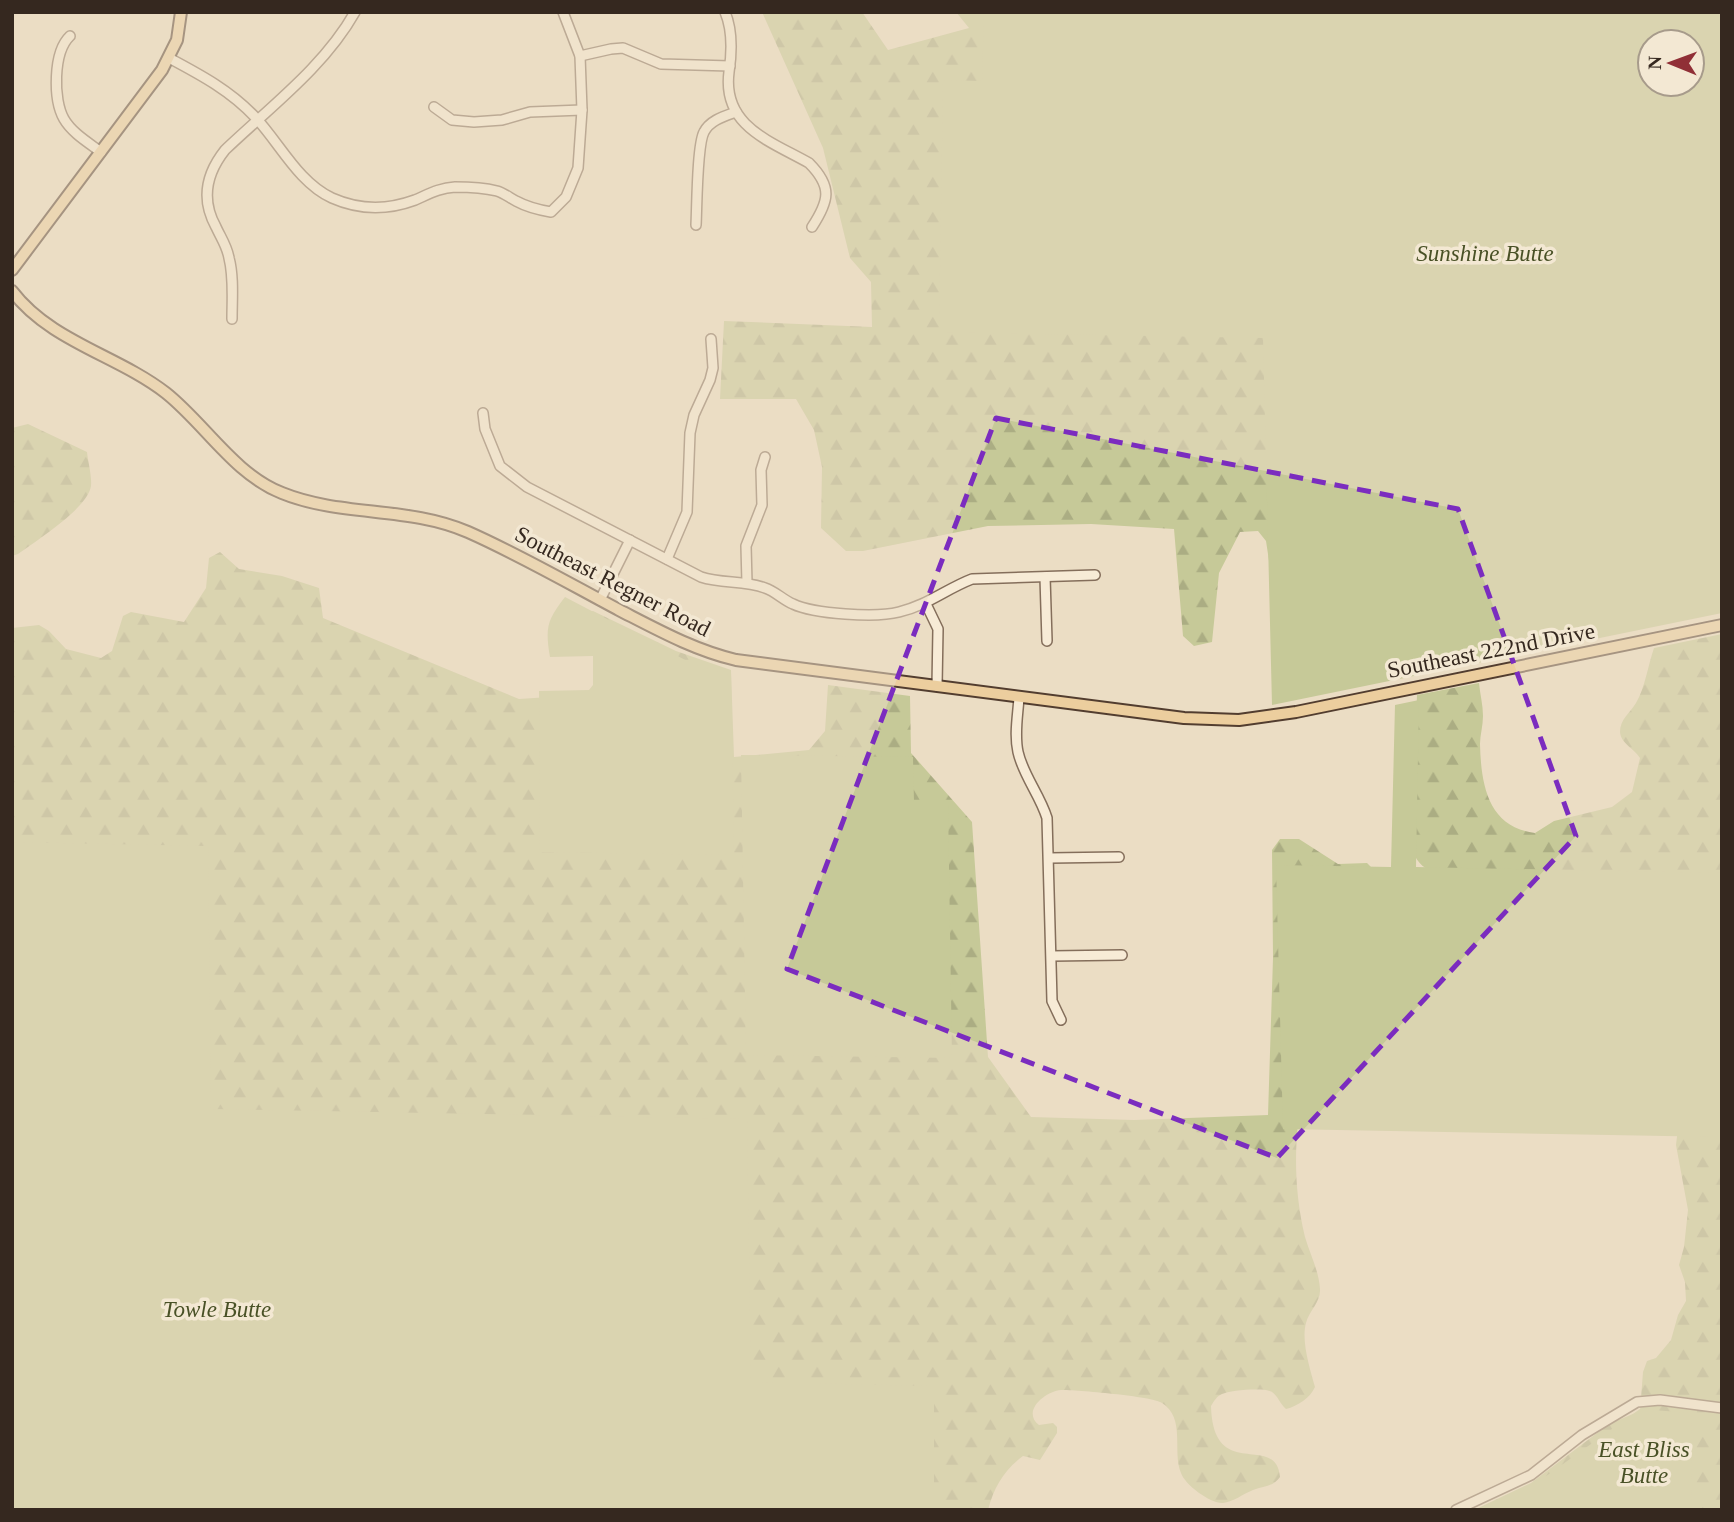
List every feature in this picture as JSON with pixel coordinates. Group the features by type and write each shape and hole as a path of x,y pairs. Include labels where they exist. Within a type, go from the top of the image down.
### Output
{"main road":[{"path":"12,270 169,58 177,40 181,12"},
{"name":"Southeast Regner Road","path":"12,291 29,310 58,332 131,371 167,394 239,464 271,488 311,502 426,519 454,526 508,551 686,644 720,656 1184,718 1226,720 1269,717"},
{"name":"Southeast 222nd Drive","path":"1269,717 1722,625"}],"street":[{"path":"232,319 229,257 208,210 209,178 225,150 322,59 345,30 355,12"},
{"path":"169,58 223,89 257,119 314,188 331,198 352,206 378,208 415,200 432,190 455,187 499,191 528,206 551,212 566,197 578,168 582,110 580,56 563,12"},
{"path":"724,12 730,24 730,101 747,127 809,163 816,170 823,181 827,199 812,227"},
{"path":"70,36 62,45 58,58 60,109 65,121 75,132 101,152"},
{"path":"580,56 622,48 661,64 730,66"},
{"path":"434,107 452,120 474,122 502,120 530,112 582,110"},
{"path":"696,225 704,132 716,119 736,112"},
{"path":"667,559 687,512 690,433 694,415 713,368 711,339"},
{"path":"483,413 497,468 701,578 719,583 747,583 766,588 793,604 869,615 897,613 926,604 954,586 972,579 1095,575"},
{"path":"747,583 746,546 762,505 761,470 765,457"},
{"path":"600,600 630,540"},
{"path":"1045,577 1047,641"},
{"path":"926,604 938,629 937,686"},
{"path":"1019,697 1016,737 1018,753 1043,803 1047,818 1052,1001 1061,1020"},
{"path":"1050,858 1119,857"},
{"path":"1052,956 1122,956"},
{"path":"1457,1510 1531,1475 1582,1435 1637,1402 1660,1400 1722,1408"}],"highlighted area":[{"path":"996,418 1458,509 1576,836 1277,1158 787,969"}],"green space":[{"name":"Sunshine Butte","path":"762,12 862,12 888,50 969,28 956,12 1722,12 1722,370 1273,587 1266,541 1258,531 1240,532 1219,573 1212,642 1194,646 1183,636 1174,529 1091,524 988,526 863,551 846,551 821,528 822,467 814,430 796,399 720,399 724,321 872,327 871,282 850,258 823,148"},
{"name":"Sunshine Butte","path":"984,12 1722,12 1722,613 1272,705 1263,338 939,332 943,80 982,81"},
{"path":"28,424 87,452 91,486 88,495 71,514 37,541 12,556 12,428"},
{"path":"220,552 239,569 282,576 319,588 323,618 519,699 594,694 595,654 584,613 593,611 676,651 731,670 734,757 809,750 825,731 828,685 910,696 911,753 972,822 988,1057 1031,1117 1134,1120 1268,1115 1273,958 1272,850 1280,839 1299,839 1338,864 1367,863 1371,867 1298,1124 1298,1195 1305,1237 1320,1289 1319,1298 1305,1330 1307,1355 1315,1387 1303,1401 1286,1409 1268,1390 1226,1393 1219,1396 1211,1406 1214,1430 1222,1444 1233,1451 1268,1457 1276,1464 1280,1477 1271,1484 1234,1500 1223,1503 1212,1500 1183,1478 1174,1417 1162,1403 1130,1396 1061,1390 1043,1398 1034,1408 1033,1414 1039,1425 1053,1423 1057,1427 1057,1433 1040,1460 1023,1456 1010,1467 997,1486 988,1510 12,1510 12,628 39,625 49,631 66,649 101,658 112,651 123,616 131,612 184,622 206,588 209,558"},
{"path":"565,597 691,663 731,675 734,855 540,852 539,691 589,690 593,685 593,656 550,657 549,625 554,612"},
{"path":"1722,634 1722,880 1430,871 1417,860 1411,844 1417,695 1479,683 1483,716 1481,759 1485,789 1497,813 1507,822 1519,829 1535,833 1554,821 1612,807 1632,792 1640,758 1623,740 1620,727 1639,697 1654,648"},
{"path":"1419,700 1416,867 1722,873 1722,1137 1283,1129 1276,865 1391,867 1395,705"},
{"path":"741,755 913,757 914,802 948,802 952,1058 746,1055"},
{"name":"Towle Butte","path":"12,842 208,846 211,1109 747,1119 751,1382 934,1386 934,1510 12,1510"},
{"path":"1722,1057 1722,1510 1474,1510 1531,1483 1609,1424 1640,1411 1643,1372 1647,1361 1656,1358 1671,1340 1678,1315 1686,1301 1685,1282 1679,1265 1688,1210 1676,1145 1678,1128"},
{"name":"East Bliss Butte","path":"1640,1409 1692,1413 1691,1510 1486,1510 1528,1489"}]}
